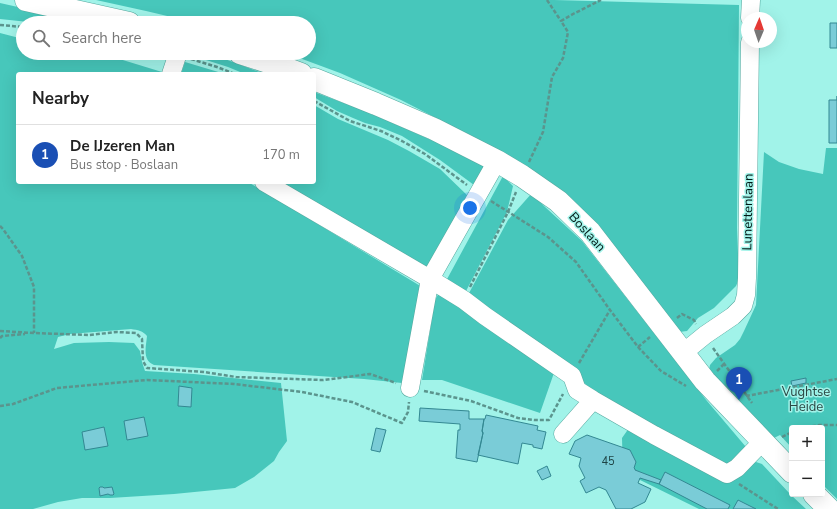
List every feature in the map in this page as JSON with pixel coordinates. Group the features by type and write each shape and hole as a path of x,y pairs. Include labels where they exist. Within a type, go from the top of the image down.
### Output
{"main road":[{"path":"31,0 99,16"},
{"path":"262,60 296,72"},
{"name":"Boslaan","path":"316,80 434,129 497,161 558,201 590,232 705,381 770,440 789,468"},
{"path":"817,497 829,509"}],"street":[{"path":"750,0 750,12"},
{"name":"Lunettenlaan","path":"683,353 705,335 734,316 743,306 746,295 750,48"},
{"path":"172,72 176,60"},
{"path":"410,388 430,279 497,161"},
{"path":"267,184 464,300 572,376 577,390 654,435 727,474 737,468 770,440"},
{"path":"563,434 593,400"}],"path":[{"path":"522,176 543,132 552,77 564,58 568,32 547,0"},
{"path":"561,21 601,0"},
{"path":"0,24 16,26"},
{"path":"196,60 230,72"},
{"path":"316,102 350,121 381,131 425,154 479,193 548,237 576,262 638,347 661,371 688,387"},
{"path":"464,300 508,212"},
{"path":"0,226 22,256 34,287 34,333"},
{"path":"0,331 89,335 117,332 136,333 142,340 143,361 148,368 204,372 236,377 323,380 370,374 410,388 471,401 518,418 549,420 589,344 610,310"},
{"path":"0,338 2,336 34,333"},
{"path":"705,335 746,396 837,379"},
{"path":"0,406 13,404 57,388 147,380 234,384 302,392 352,402 402,423 408,412 410,388"},
{"path":"825,425 837,425"},
{"path":"770,440 789,433"},
{"path":"727,474 741,486 778,509"}],"green space":[{"path":"96,0 554,0 739,5 737,228 739,279 736,286 714,308 698,318 687,331 679,332 606,237 475,138 401,100 340,73 305,60 316,60 316,16 167,16"},
{"path":"0,3 58,16 16,16 16,21 0,19"},
{"path":"0,33 16,37 16,60 123,60 162,72 16,72 16,184 251,184 422,287 402,383 364,379 154,365 150,363 146,357 147,336 140,331 131,329 70,334 58,337 54,349 74,343 134,343 140,351 145,371 194,374 281,383 287,441 274,461 254,477 235,488 174,494 110,498 82,498 58,502 33,509 0,509"},
{"path":"206,60 228,60 260,72 240,72"},
{"path":"185,62 218,72 182,72"},
{"path":"316,93 365,111 438,143 485,167 474,185 440,160 402,136 337,111 316,98"},
{"path":"316,106 338,119 388,140 440,169 468,196 426,271 281,184 316,184"},
{"name":"Vughtse Heide","path":"826,148 837,148 837,499 825,487 825,425 789,425 789,445 780,435 772,439 709,370 710,365 716,358 735,345 740,339 756,305 764,152 779,162 799,169 823,174"},
{"path":"503,176 513,186 507,212 465,293 446,281"},
{"path":"532,193 582,241 707,401 746,447 731,464 723,464 603,401 573,372 468,295 508,220"},
{"path":"440,291 555,370 540,413 442,380 422,380 435,300"},
{"path":"629,428 723,478 753,463 756,462 762,464 789,493 789,497 793,497 806,509 699,509 638,479 623,476 622,438"}],"building":[{"path":"830,23 837,23 837,48 830,48"},
{"path":"829,100 837,100 837,143 829,143"},
{"path":"806,378 806,383 792,386 791,381"},
{"path":"179,386 192,388 191,407 178,406"},
{"path":"420,408 469,411 469,419 484,419 483,433 477,462 456,458 458,430 460,430 460,424 419,421"},
{"path":"486,415 538,426 537,430 546,432 542,449 533,447 533,445 522,443 518,464 478,455"},
{"path":"144,417 148,436 127,440 124,421"},
{"path":"104,427 108,446 85,450 82,432"},
{"path":"376,428 386,430 380,452 371,450"},
{"path":"587,435 630,450 636,462 634,468 635,470 661,480 659,484 640,478 638,483 651,489 645,502 631,509 616,509 606,490 599,487 586,493 580,481 585,478 579,466 581,458 569,454 575,441"},
{"path":"547,466 551,476 542,480 537,471"},
{"path":"665,472 730,505 728,509 707,509 659,484"},
{"path":"100,487 112,487 114,494 100,496"},
{"path":"738,500 756,509 733,509"}],"place":[{"name":"De IJzeren Man","path":"739,400"}]}
